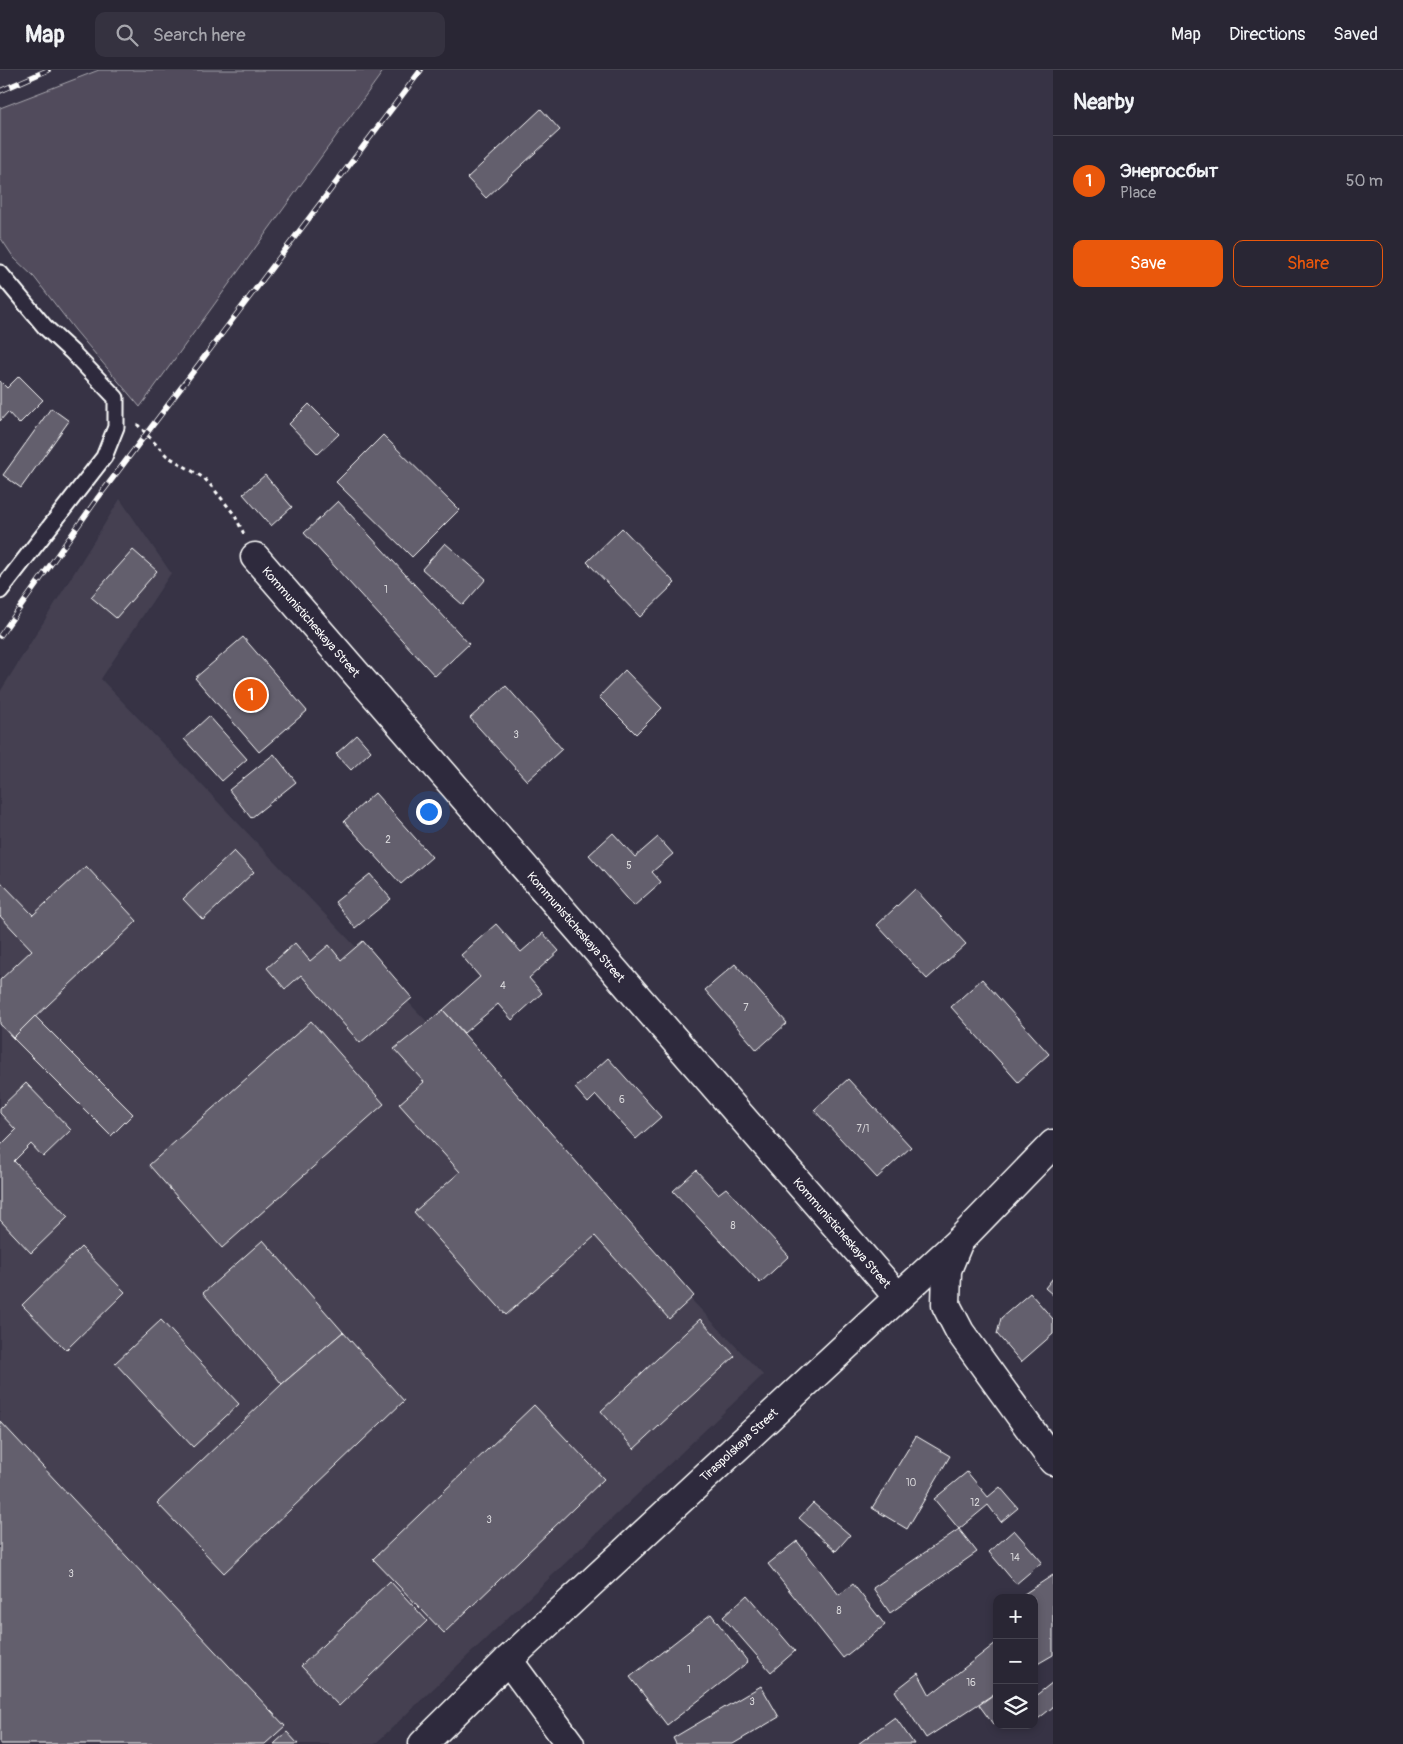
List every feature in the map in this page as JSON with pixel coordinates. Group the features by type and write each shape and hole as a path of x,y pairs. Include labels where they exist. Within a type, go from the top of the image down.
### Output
{"street":[{"name":"Kommunisticheskaya Street","path":"254,557 898,1297"},
{"name":"Tiraspolskaya Street","path":"423,1744 508,1660 959,1241 1053,1144"},
{"path":"959,1241 947,1270 946,1305 960,1332 1053,1461"},
{"path":"508,1660 570,1744"}],"lane":[{"path":"0,273 45,327 116,398 116,427 104,457 0,591"}],"path":[{"path":"116,398 145,434 167,456 204,478 214,488 234,514 254,557"}],"shaded area":[{"path":"99,70 384,70 140,407 75,330 34,277 14,258 0,237 0,108"},
{"path":"120,499 171,573 101,679 763,1375 375,1744 0,1744 0,692"}],"building":[{"path":"541,109 560,130 486,198 467,178"},
{"path":"19,376 43,400 19,424 8,412 0,421 0,381 7,388"},
{"path":"309,404 339,434 318,454 289,424"},
{"path":"51,408 69,421 21,488 3,475"},
{"path":"383,435 459,510 412,557 336,482"},
{"path":"265,475 292,507 271,526 243,494"},
{"path":"338,501 469,644 435,676 304,533"},
{"path":"622,528 675,583 640,617 587,562"},
{"path":"445,543 486,579 463,605 422,569"},
{"path":"133,550 157,571 116,618 91,597"},
{"path":"243,637 307,711 259,752 195,678"},
{"path":"625,670 662,708 636,734 599,697"},
{"path":"506,686 562,749 527,781 470,718"},
{"path":"209,716 247,759 222,781 184,739"},
{"path":"357,735 371,751 351,770 336,754"},
{"path":"274,754 296,782 251,818 229,790"},
{"path":"375,793 432,857 401,884 344,821"},
{"path":"613,833 635,857 658,837 673,854 652,872 661,882 634,906 589,855"},
{"path":"234,851 254,872 203,920 183,899"},
{"path":"86,866 137,921 13,1038 0,1024 0,980 32,950 0,916 0,881 33,915"},
{"path":"370,874 391,899 355,928 335,902"},
{"path":"915,889 966,944 927,979 877,925"},
{"path":"496,924 521,952 543,933 559,951 529,978 542,993 512,1020 498,1004 464,1033 443,1010 480,977 461,955"},
{"path":"363,941 412,998 360,1043 301,975 285,989 267,968 295,943 310,961 329,945 341,960"},
{"path":"735,964 787,1023 757,1050 705,990"},
{"path":"982,979 1049,1054 1018,1082 951,1007"},
{"path":"443,1010 694,1296 669,1319 595,1236 506,1315 414,1212 460,1172 399,1104 424,1082 394,1049"},
{"path":"35,1016 133,1114 111,1136 13,1038"},
{"path":"311,1021 384,1104 222,1248 149,1165"},
{"path":"608,1058 661,1117 636,1139 596,1095 588,1103 575,1088"},
{"path":"848,1079 911,1147 877,1178 814,1110"},
{"path":"26,1083 71,1130 43,1157 31,1144 14,1161 68,1217 31,1253 0,1220 0,1146 16,1130 0,1113 0,1108"},
{"path":"696,1170 718,1194 726,1188 789,1256 760,1283 673,1191"},
{"path":"263,1240 343,1332 282,1384 203,1293"},
{"path":"81,1247 125,1292 66,1350 22,1305"},
{"path":"1053,1278 1053,1295 1045,1288"},
{"path":"1030,1293 1053,1319 1053,1334 1021,1362 997,1334 1001,1318"},
{"path":"700,1319 735,1356 634,1449 601,1411"},
{"path":"161,1320 239,1404 193,1447 115,1363"},
{"path":"343,1332 404,1401 224,1573 157,1503 282,1384"},
{"path":"534,1405 604,1479 444,1633 373,1559"},
{"path":"0,1421 285,1726 265,1744 0,1744"},
{"path":"916,1436 950,1456 907,1529 872,1508"},
{"path":"967,1472 988,1497 1000,1487 1018,1508 1001,1522 988,1505 959,1529 934,1499"},
{"path":"813,1503 850,1535 836,1551 799,1518"},
{"path":"959,1529 977,1552 890,1613 873,1588"},
{"path":"1014,1530 1042,1562 1016,1584 989,1552"},
{"path":"797,1541 839,1595 853,1584 885,1625 843,1658 768,1564"},
{"path":"1053,1575 1053,1655 1038,1664 1038,1594 1024,1594"},
{"path":"390,1581 427,1621 339,1706 301,1666"},
{"path":"747,1595 795,1651 771,1672 723,1617"},
{"path":"711,1614 748,1662 667,1725 630,1677"},
{"path":"993,1645 993,1695 926,1738 895,1691 918,1673 930,1695"},
{"path":"1053,1682 1053,1707 1038,1719 1038,1694"},
{"path":"761,1686 779,1717 733,1744 676,1744 673,1738"},
{"path":"993,1695 993,1724 979,1705"},
{"path":"895,1717 914,1744 858,1744"},
{"path":"287,1732 298,1744 274,1744"}],"railway":[{"path":"0,91 48,70"},
{"path":"0,636 97,499 421,70"}],"place":[{"name":"Энергосбыт","path":"251,695"}]}
